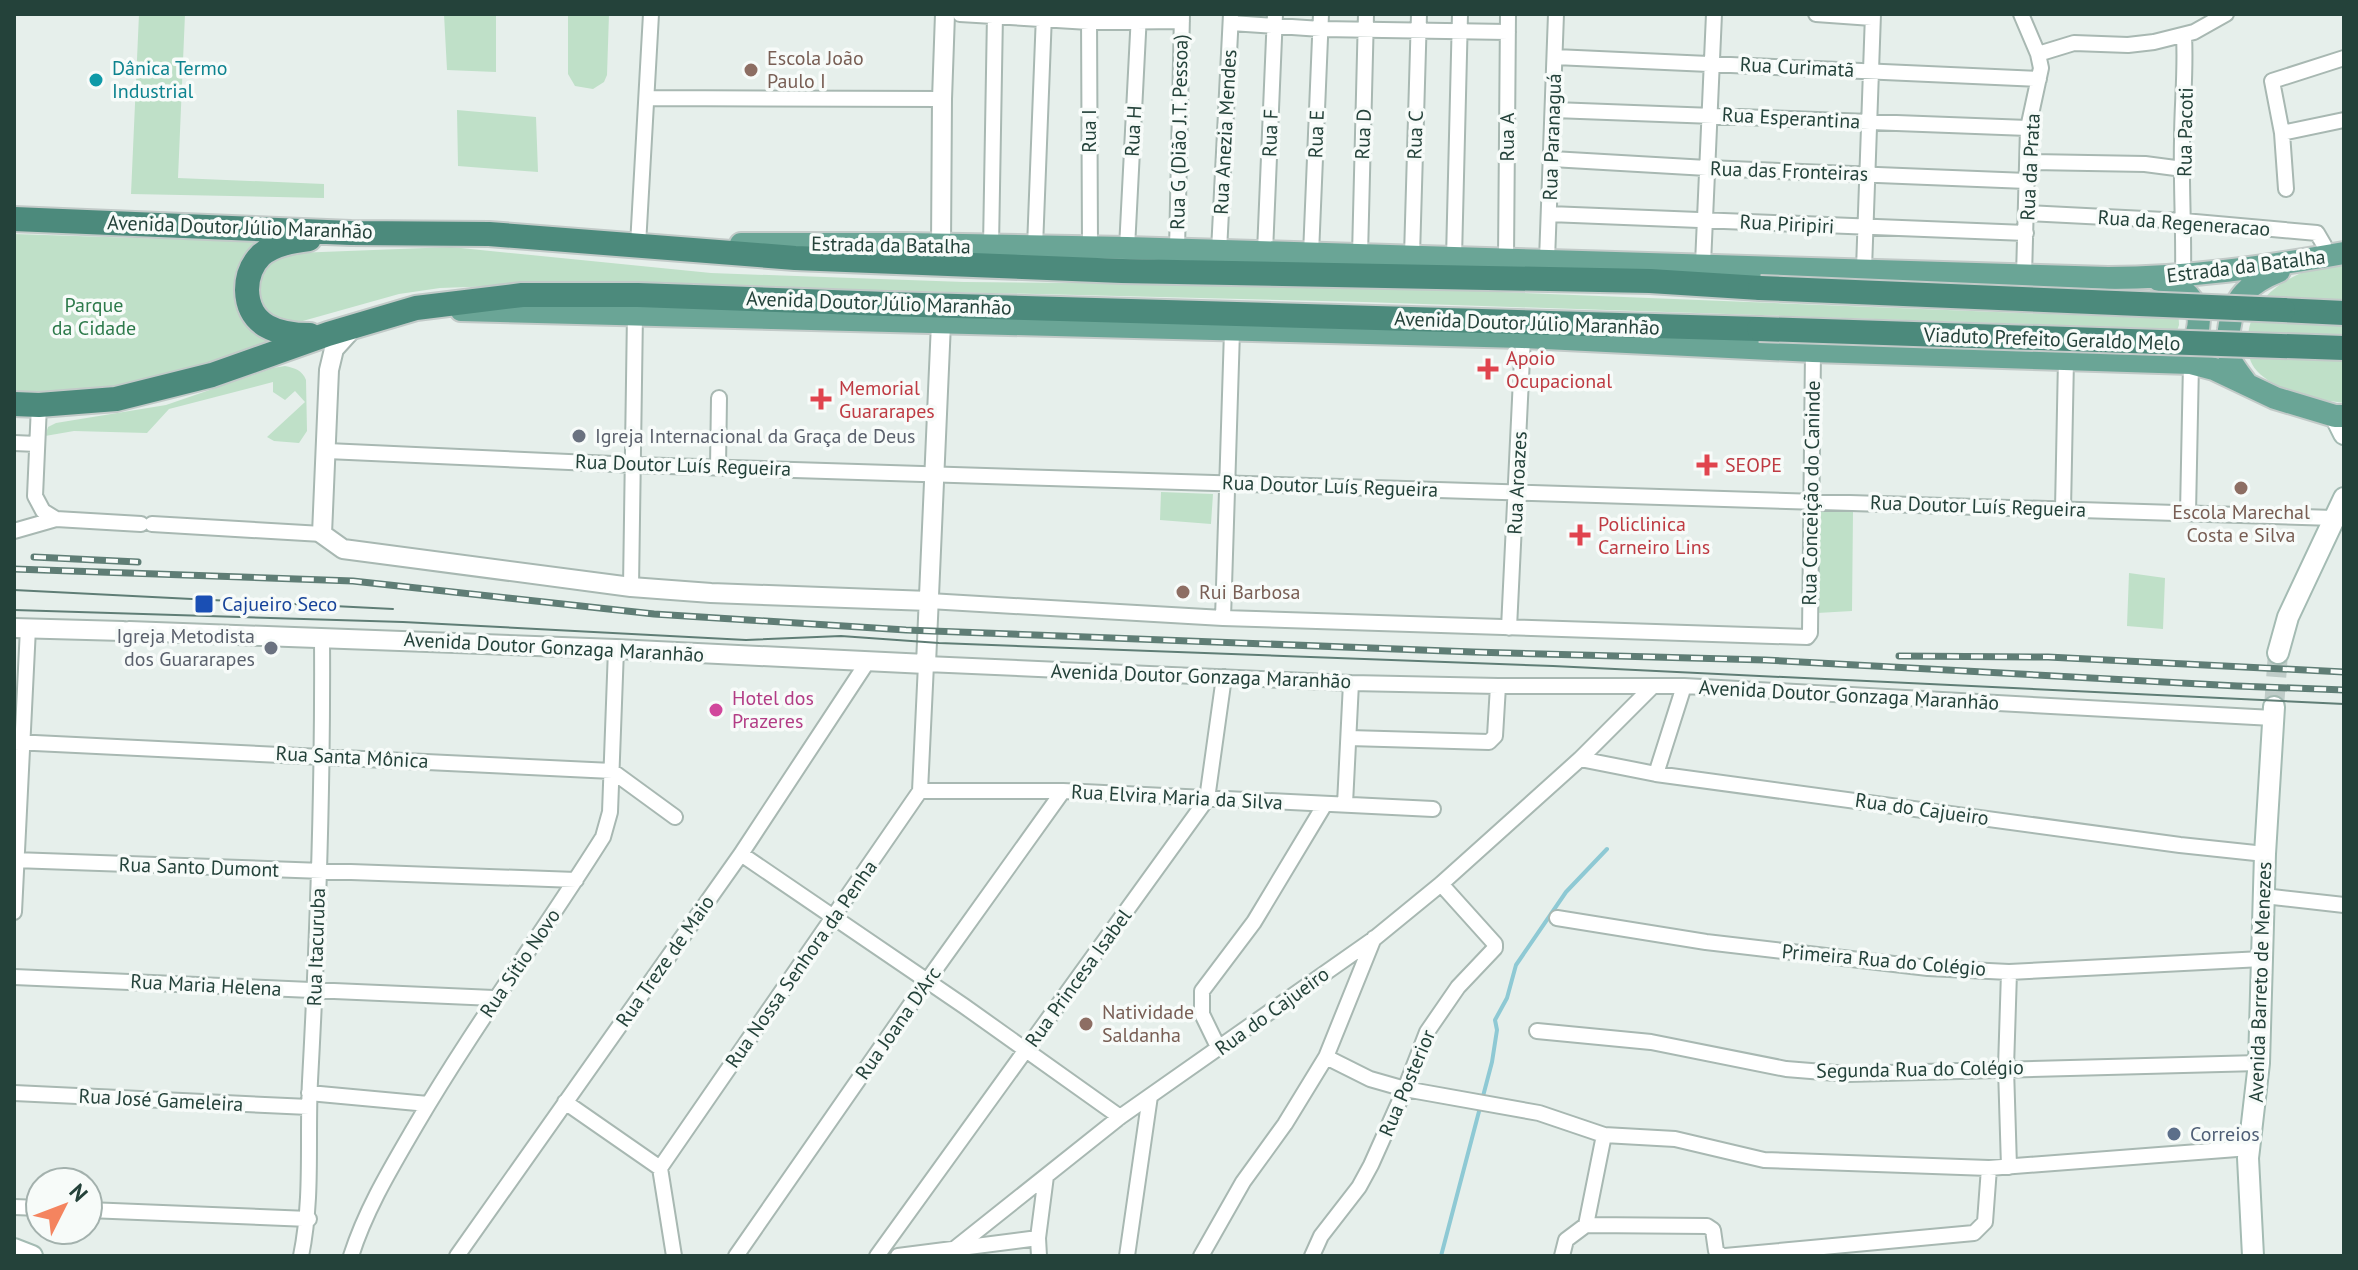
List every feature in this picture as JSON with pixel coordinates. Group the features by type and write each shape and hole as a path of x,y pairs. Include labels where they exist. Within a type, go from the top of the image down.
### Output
{"highway":[{"path":"14,202 114,222"},
{"name":"Avenida Doutor Júlio Maranhão","path":"14,219 351,233 489,234 795,258 1106,271 1635,280 1760,288"},
{"path":"328,334 280,333 265,326 251,310 247,279 261,256 276,246 351,233"},
{"name":"Viaduto Prefeito Geraldo Melo","path":"1760,288 2344,313"},
{"name":"Avenida Doutor Júlio Maranhão","path":"14,404 116,399 212,375 328,334 416,308 522,295 638,295 1759,329"},
{"name":"Viaduto Prefeito Geraldo Melo","path":"1759,329 2344,348"}],"main road":[{"name":"Estrada da Batalha","path":"647,245 1127,248"},
{"path":"1127,248 2147,278 2168,281 2186,290 2197,310 2197,331 2191,344 2178,354 2156,361"},
{"name":"Estrada da Batalha","path":"2147,278 2302,262 2334,255"},
{"path":"2246,383 2228,351 2235,303 2243,292 2263,277 2302,262"},
{"path":"416,308 635,313"},
{"name":"Avenida Doutor Júlio Maranhão","path":"635,313 1523,337 1813,351 2156,361"},
{"path":"2156,361 2191,363 2214,369 2275,398 2341,422"},
{"path":"2278,653 2288,617 2344,498"},
{"name":"Avenida Barreto de Menezes","path":"2253,1256 2248,1171 2259,1063 2273,712"},
{"path":"14,1249 32,1256"}],"street":[{"path":"647,245 647,98 651,14"},
{"path":"941,245 945,14"},
{"path":"960,14 1182,17"},
{"name":"Rua C","path":"1412,256 1419,14"},
{"path":"1454,258 1460,14"},
{"name":"Rua A","path":"1506,259 1508,14"},
{"name":"Rua Paranaguá","path":"1547,260 1556,14"},
{"path":"1703,264 1714,14"},
{"path":"1816,14 1873,16 1864,269"},
{"name":"Rua da Prata","path":"2021,14 2040,63 2028,128 2024,276"},
{"path":"2038,54 2074,43 2128,45 2184,36 2226,14"},
{"path":"991,246 995,15"},
{"path":"1035,247 1044,17"},
{"name":"Rua G (Dião J.T. Pessoa)","path":"1177,250 1182,17"},
{"name":"Rua I","path":"1089,18 1090,248"},
{"name":"Rua H","path":"1127,248 1139,18"},
{"path":"1231,18 1366,22 1418,31 1508,32"},
{"name":"Rua Anezia Mendes","path":"1219,251 1231,18"},
{"name":"Rua F","path":"1265,252 1275,20"},
{"name":"Rua E","path":"1311,254 1321,21"},
{"name":"Rua D","path":"1360,255 1366,22"},
{"name":"Rua Pacoti","path":"2183,276 2184,36"},
{"name":"Rua Curimatã","path":"1555,57 2039,79"},
{"path":"2286,189 2282,133 2272,81 2344,58"},
{"path":"647,98 942,99"},
{"name":"Rua Esperantina","path":"1554,110 2028,128"},
{"path":"2282,133 2344,120"},
{"name":"Rua das Fronteiras","path":"1552,159 2027,181"},
{"path":"2027,162 2145,164 2183,169"},
{"name":"Rua da Regeneracao","path":"2026,213 2184,221 2317,233 2334,255"},
{"name":"Rua Piripiri","path":"1549,214 2026,233"},
{"path":"631,587 635,313"},
{"path":"920,791 941,323"},
{"path":"322,534 331,358 340,340 356,325"},
{"path":"1223,618 1232,331"},
{"name":"Rua Aroazes","path":"1509,628 1523,337"},
{"name":"Rua Conceição do Caninde","path":"1509,628 1809,635 1813,351"},
{"path":"2063,509 2066,359"},
{"path":"2188,513 2191,363"},
{"path":"718,467 719,398"},
{"path":"39,405 35,496 43,511 56,519"},
{"path":"14,443 37,444"},
{"name":"Rua Doutor Luís Regueira","path":"327,451 635,465 1227,481 1516,494 2334,518"},
{"path":"14,531 56,519 322,534 343,549 355,552 631,587 1223,618 1509,628"},
{"path":"14,912 21,628"},
{"name":"Avenida Doutor Gonzaga Maranhão","path":"21,628 616,649 1351,683 1684,686 2273,712"},
{"name":"Rua Itacuruba","path":"301,1256 309,1219 309,1100 323,756 322,637"},
{"name":"Rua Sítio Novo","path":"351,1256 371,1204 428,1104 494,998 576,880 607,829 616,649"},
{"name":"Rua Treze de Maio","path":"457,1256 741,854 868,661"},
{"name":"Rua Princesa Isabel","path":"877,1256 1207,799 1224,677"},
{"path":"1345,804 1351,683"},
{"path":"1349,738 1489,742 1495,736 1498,686"},
{"path":"1656,774 1684,686"},
{"name":"Rua do Cajueiro","path":"953,1250 1120,1117 1375,938 1441,884 1580,759 1652,687"},
{"name":"Rua Santa Mônica","path":"19,743 612,771"},
{"name":"Rua do Cajueiro","path":"1580,759 1656,774 2265,854"},
{"path":"612,771 675,817"},
{"name":"Rua Elvira Maria da Silva","path":"920,791 1063,791 1433,809"},
{"name":"Rua Nossa Senhora da Penha","path":"660,1168 920,791"},
{"name":"Rua Joana D'Arc","path":"736,1256 1063,791"},
{"path":"1219,1049 1202,1014 1202,991 1254,922 1325,804"},
{"path":"741,854 1120,1117"},
{"name":"Rua Santo Dumont","path":"16,860 576,880"},
{"name":"Rua Posterior","path":"1312,1256 1321,1236 1359,1187 1371,1165 1427,1032 1441,1008 1495,948 1495,944 1441,884"},
{"path":"2264,896 2344,905"},
{"name":"Primeira Rua do Colégio","path":"1557,918 1706,942 1912,967 2009,972 2262,959"},
{"path":"1201,1256 1243,1182 1285,1124 1326,1057 1375,938"},
{"path":"2009,972 2006,1068 2009,1167"},
{"name":"Rua Maria Helena","path":"14,977 494,998"},
{"name":"Segunda Rua do Colégio","path":"1537,1031 1651,1042 1786,1069 1848,1074 2259,1063"},
{"path":"1326,1057 1370,1079 1405,1089 1539,1113 1604,1135 1675,1139 1764,1160 1989,1168 2250,1148"},
{"name":"Rua José Gameleira","path":"14,1093 428,1104"},
{"path":"1127,1256 1150,1096"},
{"path":"565,1102 660,1168 674,1256"},
{"path":"1586,1225 1604,1135"},
{"path":"1562,1256 1565,1241 1586,1225 1707,1226 1713,1230 1716,1251 1724,1256 1974,1233 1985,1222 1989,1168"},
{"path":"1039,1256 1038,1238 1046,1176"},
{"path":"104,1211 309,1219"},
{"path":"898,1256 1038,1238"}],"green space":[{"path":"139,14 185,14 178,178 324,184 324,198 131,194"},
{"path":"444,14 496,14 496,72 447,70"},
{"path":"568,14 609,14 607,75 604,82 593,89 575,86 568,74"},
{"path":"457,110 536,117 538,172 458,166"},
{"name":"Parque da Cidade","path":"14,234 230,241 271,239 241,280 279,344 149,385 14,401"},
{"path":"451,247 711,273 964,282 1325,285 2148,318 2150,289 2171,296 2178,304 2179,325 2174,339 2146,355 2147,328 1364,302 578,283 440,288 399,294 292,324 269,316 258,301 262,274 270,263 285,256 296,253"},
{"path":"2344,258 2344,403 2286,390 2266,379 2250,359 2248,336 2259,305 2270,293 2297,275"},
{"path":"285,366 298,370 306,380 307,431 299,443 274,441 267,437 305,402 295,391 285,400 273,392 273,382 169,409 147,433 74,431 45,436 48,427 56,423 166,405"},
{"path":"1161,492 1213,494 1211,524 1160,520"},
{"path":"1821,510 1853,512 1852,611 1817,613"},
{"path":"2129,573 2165,578 2163,629 2127,626"}],"waterway":[{"path":"1441,1256 1492,1062 1497,1030 1495,1020 1507,998 1516,965 1566,892 1607,849"}],"tunnel":[{"path":"2274,707 2278,653"}],"tram line":[{"path":"14,590 393,609"},
{"path":"14,610 403,622 746,640 841,636 939,643 1553,666 2344,704"}],"railway":[{"path":"34,557 138,562"},
{"path":"14,569 353,581 654,614 906,630 1765,660 2344,690"},
{"path":"1899,656 2048,657 2344,672"}],"place":[{"name":"Escola João Paulo I","path":"751,70"},
{"name":"Dânica Termo Industrial","path":"96,80"},
{"name":"Apoio Ocupacional","path":"1488,369"},
{"name":"Memorial Guararapes","path":"821,399"},
{"name":"Igreja Internacional da Graça de Deus","path":"579,436"},
{"name":"SEOPE","path":"1707,465"},
{"name":"Escola Marechal Costa e Silva","path":"2241,488"},
{"name":"Policlinica Carneiro Lins","path":"1580,535"},
{"name":"Rui Barbosa","path":"1183,592"},
{"name":"Cajueiro Seco","path":"204,604"},
{"name":"Igreja Metodista dos Guararapes","path":"271,648"},
{"name":"Hotel dos Prazeres","path":"716,710"},
{"name":"Natividade Saldanha","path":"1086,1024"},
{"name":"Correios","path":"2174,1134"}]}
